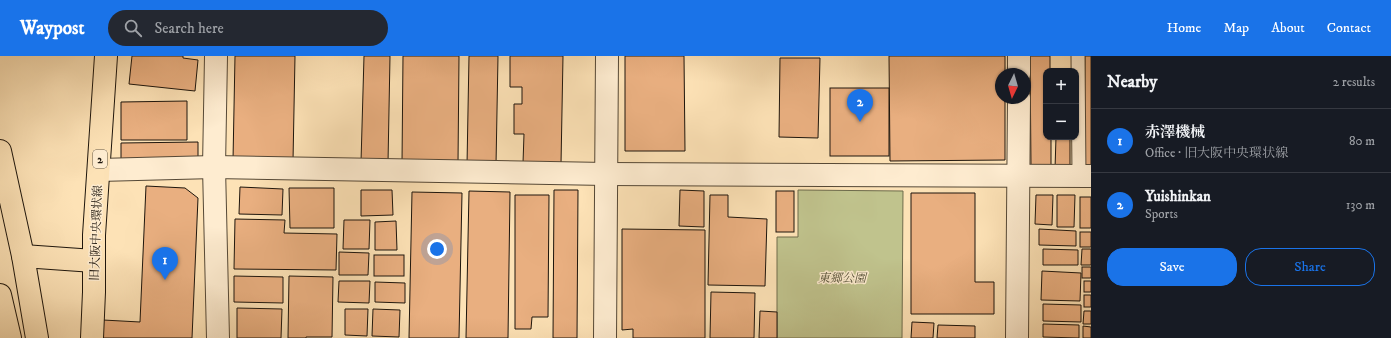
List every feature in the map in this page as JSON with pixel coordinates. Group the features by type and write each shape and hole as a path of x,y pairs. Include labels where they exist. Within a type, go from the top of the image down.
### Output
{"main road":[{"name":"旧大阪中央環状線","path":"92,338 94,304 94,235 100,170 106,56"},
{"path":"0,151 23,256 36,338"},
{"path":"23,256 94,261"},
{"path":"0,295 10,338"}],"street":[{"path":"216,56 214,167 218,338"},
{"path":"605,338 607,56"},
{"path":"1019,68 1020,56"},
{"path":"1017,338 1019,104"},
{"path":"100,170 214,167 606,174 1085,176"}],"lane":[{"path":"1078,56 1085,176"}],"green space":[{"name":"東郷公園","path":"798,190 903,191 902,338 777,338 777,237 798,237"}],"building":[{"path":"132,56 183,56 183,58 198,60 195,91 129,84"},
{"path":"235,56 295,56 293,161 233,160"},
{"path":"364,56 390,56 388,163 361,162"},
{"path":"403,56 459,56 458,163 402,163"},
{"path":"469,56 498,56 496,165 467,165"},
{"path":"510,56 563,56 561,164 523,163 524,134 514,134 514,104 522,104 522,87 510,87"},
{"path":"625,56 684,56 685,151 625,151"},
{"path":"889,56 1005,56 1005,68 995,68 995,104 1005,104 1005,160 890,161"},
{"path":"1030,56 1050,56 1050,68 1043,68 1043,140 1051,140 1051,169 1031,168"},
{"path":"1085,56 1091,56 1091,167 1084,167"},
{"path":"780,58 820,58 818,138 779,137"},
{"path":"830,88 889,88 889,156 830,156"},
{"path":"187,101 187,140 121,140 121,102"},
{"path":"1056,140 1070,140 1070,169 1055,169"},
{"path":"198,142 198,162 121,162 121,143"},
{"path":"146,186 185,188 198,198 192,338 102,338 103,320 140,322"},
{"path":"240,187 283,189 282,215 239,214"},
{"path":"289,188 334,188 334,228 290,228"},
{"path":"361,190 392,190 393,215 361,216"},
{"path":"554,190 578,190 577,338 553,338"},
{"path":"680,190 704,191 704,227 679,226"},
{"path":"469,191 510,192 508,338 466,338"},
{"path":"776,191 794,191 794,232 776,232"},
{"path":"412,192 462,193 459,338 409,338"},
{"path":"911,193 975,193 975,282 994,282 994,314 911,314"},
{"path":"515,195 549,195 548,317 532,317 531,329 515,329"},
{"path":"710,195 728,195 728,217 767,219 765,286 708,285"},
{"path":"1036,195 1053,195 1052,225 1035,224"},
{"path":"1057,195 1075,195 1074,227 1057,227"},
{"path":"1080,197 1091,197 1091,228 1080,228"},
{"path":"235,219 285,220 284,233 337,234 336,270 234,269"},
{"path":"344,220 370,220 369,249 343,249"},
{"path":"396,221 397,250 375,250 375,222"},
{"path":"622,229 705,230 705,338 633,338 633,329 622,330"},
{"path":"1039,229 1076,231 1076,246 1039,245"},
{"path":"1080,232 1091,232 1091,247 1080,247"},
{"path":"1043,249 1078,250 1078,265 1043,265"},
{"path":"1082,249 1091,249 1091,265 1081,265"},
{"path":"339,252 369,253 368,275 339,275"},
{"path":"374,255 404,255 404,276 374,276"},
{"path":"1082,267 1091,267 1091,278 1082,278"},
{"path":"1042,271 1081,273 1080,301 1041,300"},
{"path":"234,276 283,277 283,303 234,302"},
{"path":"289,276 333,277 332,337 288,338"},
{"path":"339,281 370,281 369,303 338,302"},
{"path":"1084,281 1091,281 1091,292 1084,292"},
{"path":"375,282 405,283 405,303 375,302"},
{"path":"711,292 755,293 754,338 710,338"},
{"path":"1084,295 1091,295 1091,307 1084,307"},
{"path":"1043,304 1081,305 1081,322 1043,321"},
{"path":"237,308 282,309 281,338 237,338"},
{"path":"345,309 368,309 367,336 345,335"},
{"path":"373,309 400,310 399,337 372,336"},
{"path":"760,311 777,312 777,338 759,338"},
{"path":"1084,311 1091,311 1091,324 1083,324"},
{"path":"912,322 934,323 933,338 911,338"},
{"path":"1043,324 1079,325 1079,338 1043,337"},
{"path":"938,325 975,326 975,338 937,338"},
{"path":"1083,326 1091,327 1091,338 1083,338"}],"place":[{"name":"Yuishinkan","path":"860,122"},
{"name":"赤澤機械","path":"165,280"}]}
